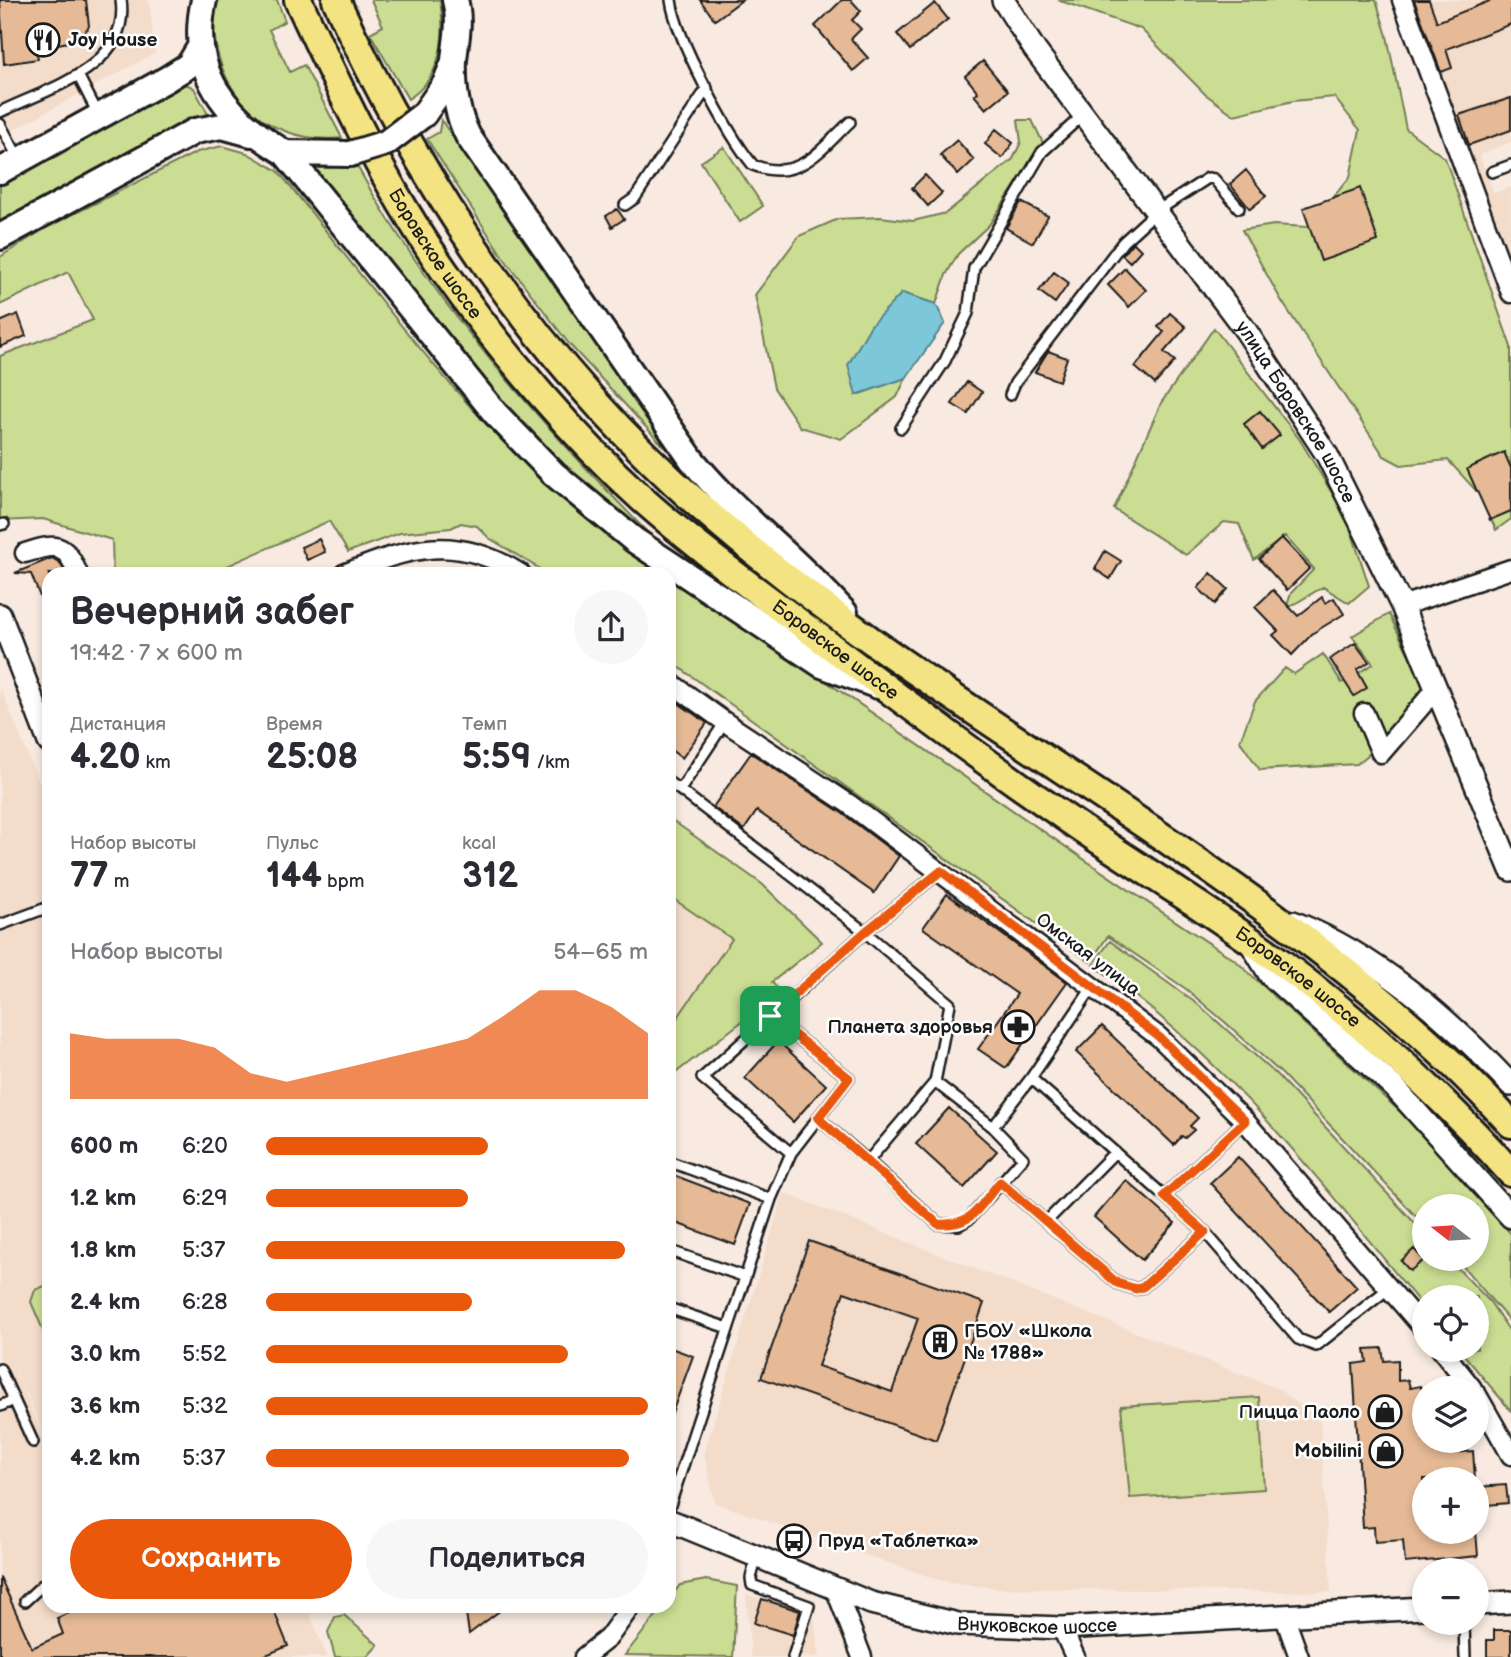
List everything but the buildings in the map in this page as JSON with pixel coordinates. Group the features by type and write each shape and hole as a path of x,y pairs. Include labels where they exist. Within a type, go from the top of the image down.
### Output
{"main road":[{"name":"Боровское шоссе","path":"298,0 347,107 400,204 451,280 521,370 647,503 704,551 887,690 1070,821 1249,940 1396,1055 1462,1118 1511,1173"},
{"name":"Боровское шоссе","path":"336,0 362,57 436,193 509,297 583,387 701,507 859,630 1268,912 1414,1027 1511,1124"},
{"path":"202,2 200,47 216,93 233,114 258,136 285,153 495,413 554,474 634,540 674,567"},
{"path":"458,3 454,61 458,111 468,136 685,450 727,500 816,581 859,630"},
{"path":"10,165 182,69 200,47"},
{"path":"285,153 350,154 386,143 424,114 445,84 454,61"},
{"path":"0,237 195,131 222,126 258,136"},
{"path":"676,568 822,666 887,690"}],"street":[{"name":"улица Боровское шоссе","path":"1003,0 1035,50 1253,341 1315,437 1349,496 1402,606 1511,870"},
{"path":"1402,0 1511,293"},
{"path":"25,552 49,545 59,547 69,553 75,567"},
{"path":"364,567 414,550 450,546 510,567"},
{"path":"1402,606 1511,569"},
{"path":"0,615 42,705"},
{"name":"Омская улица","path":"676,687 849,804 1094,985 1159,1037 1245,1121 1412,1314"},
{"path":"1364,713 1381,753 1437,688"},
{"path":"1268,912 1323,935 1394,979 1451,1024 1511,1085"},
{"path":"1249,940 1270,975 1395,1088 1511,1217"},
{"path":"1486,1058 1511,1069"},
{"path":"1451,1362 1462,1376"},
{"path":"1489,1416 1511,1455"},
{"name":"Внуковское шоссе","path":"676,1523 871,1603 940,1621 1062,1628 1412,1609"},
{"path":"835,1588 862,1657"},
{"path":"1489,1603 1511,1602"},
{"path":"584,1657 608,1638 626,1613"},
{"path":"1284,1615 1299,1657"},
{"path":"1062,1628 1074,1657"}],"lane":[{"path":"0,112 78,75 104,56 115,43 120,26 121,0"},
{"path":"671,0 677,28 707,88 753,165 768,172 797,168 850,122"},
{"path":"78,75 99,115"},
{"path":"625,205 635,198 707,88"},
{"path":"901,428 945,361 968,313 974,268 1042,152 1084,114"},
{"path":"0,124 10,165"},
{"path":"1492,172 1511,165"},
{"path":"1010,395 1014,383 1123,242 1157,211 1208,178 1214,179 1239,208"},
{"path":"680,790 725,722"},
{"path":"676,787 865,932 950,1004 935,1082 868,1161"},
{"path":"790,1153 702,1078 865,932 941,871"},
{"path":"0,925 42,910"},
{"path":"993,1127 1031,1078 1094,985"},
{"path":"676,1487 771,1199 790,1153 849,1078 770,1016"},
{"path":"1031,1078 1205,1232 1298,1339 1316,1346 1390,1287"},
{"path":"818,1118 938,1224 959,1225 969,1219 1023,1158 993,1127 935,1082"},
{"path":"1164,1196 1245,1121"},
{"path":"1047,1221 1115,1152"},
{"path":"676,1164 771,1199"},
{"path":"1000,1182 1117,1283 1136,1289 1143,1287 1205,1232"},
{"path":"676,1253 745,1277"},
{"path":"676,1311 728,1328"},
{"path":"0,1369 33,1442"},
{"path":"0,1406 14,1400"},
{"path":"757,1556 751,1578 752,1585 809,1606 793,1657"},
{"path":"25,1601 42,1585"},
{"path":"1464,1635 1465,1657"}],"shaded area":[{"path":"0,0 149,0 155,53 0,137"},
{"path":"1406,0 1511,0 1511,142 1479,155 1494,193 1511,187 1511,271"},
{"path":"0,687 42,789 42,1429 6,1348 42,1433 42,1613 309,1613 327,1657 0,1657"},
{"path":"676,901 733,939 676,1020"},
{"path":"784,1193 1279,1389 1320,1421 1331,1592 994,1588 939,1580 715,1503 704,1453"},
{"path":"746,1594 814,1615 819,1657 751,1657"}],"green space":[{"path":"216,0 277,0 285,21 269,30 290,72 304,65 342,138 312,138 285,131 262,119 243,102 228,81 219,57 214,30"},
{"path":"371,0 440,0 442,28 439,56 428,80 408,99 370,33 383,26"},
{"path":"1058,0 1376,0 1387,36 1406,129 1445,158 1511,347 1511,519 1496,530 1480,495 1448,460 1401,465 1384,456 1281,300 1242,230 1274,225 1308,227 1350,177 1360,130 1334,97 1293,101 1234,115 1205,94 1141,29"},
{"path":"186,84 194,88 209,116 0,227 0,184 174,86"},
{"path":"441,120 595,340 668,451 570,345 503,257 427,139 439,132"},
{"path":"1018,120 1032,120 1043,143 989,225 958,254 946,275 936,304 902,293 856,395 906,378 897,397 841,439 800,427 774,388 755,295 799,236 838,219 880,217 913,221 946,213 1013,159 1021,142"},
{"path":"222,146 247,153 278,171 409,335 502,441 552,490 605,535 652,567 537,567 489,538 477,526 461,523 451,528 400,533 348,552 329,521 225,567 113,567 112,540 43,519 0,521 0,356 93,320 68,272 0,305 0,257 46,228 197,152"},
{"path":"724,147 763,206 740,222 701,162"},
{"path":"357,166 419,266 454,314 568,449 650,535 573,474 500,399 315,168"},
{"path":"1214,328 1300,440 1347,518 1369,586 1349,603 1323,587 1286,609 1291,593 1314,569 1285,536 1254,560 1239,524 1224,522 1186,555 1114,509 1161,403"},
{"path":"676,583 811,671 1235,960 1433,1142 1477,1194 1412,1194 1412,1212 1282,1074 1226,1023 1186,989 1108,936 1090,962 676,665"},
{"path":"1389,614 1427,692 1380,745 1357,764 1260,770 1240,741 1255,701 1285,668 1294,674 1323,654 1342,683 1373,664 1352,636"},
{"path":"676,823 762,884 822,942 772,982 780,992 676,1073 676,1020 732,939 676,901"},
{"path":"1110,941 1200,1006 1276,1074 1412,1220 1412,1271 1460,1271 1474,1285 1412,1285 1412,1293 1310,1169 1230,1081 1141,1001 1093,965"},
{"path":"1489,1208 1511,1234 1511,1323 1489,1297 1489,1285 1479,1285 1467,1271 1489,1271"},
{"path":"42,1287 42,1328 31,1302 35,1290"},
{"path":"1489,1301 1511,1333 1511,1411 1489,1385 1489,1376 1482,1376 1470,1362 1489,1362"},
{"path":"1259,1397 1264,1489 1130,1498 1121,1406"},
{"path":"706,1580 737,1586 733,1657 625,1655 658,1613 676,1613 676,1590 680,1585"},
{"path":"344,1615 378,1645 367,1657 335,1657 328,1632 335,1617"}],"water":[{"path":"902,293 936,304 945,323 906,378 856,395 848,365 871,325"}],"place":[{"name":"Joy House","path":"43,40"},
{"name":"Планета здоровья","path":"1018,1027"},
{"name":"ГБОУ «Школа № 1788»","path":"940,1342"},
{"name":"Пицца Паоло","path":"1385,1412"},
{"name":"Mobilini","path":"1386,1451"},
{"name":"Пруд «Таблетка»","path":"794,1541"}],"route":[{"path":"941,871 1124,1008 1159,1037 1245,1121 1164,1196 1205,1232 1143,1287 1136,1289 1117,1283 1000,1182 969,1219 959,1225 938,1224 818,1118 849,1078 770,1016 865,932 941,871"}]}
